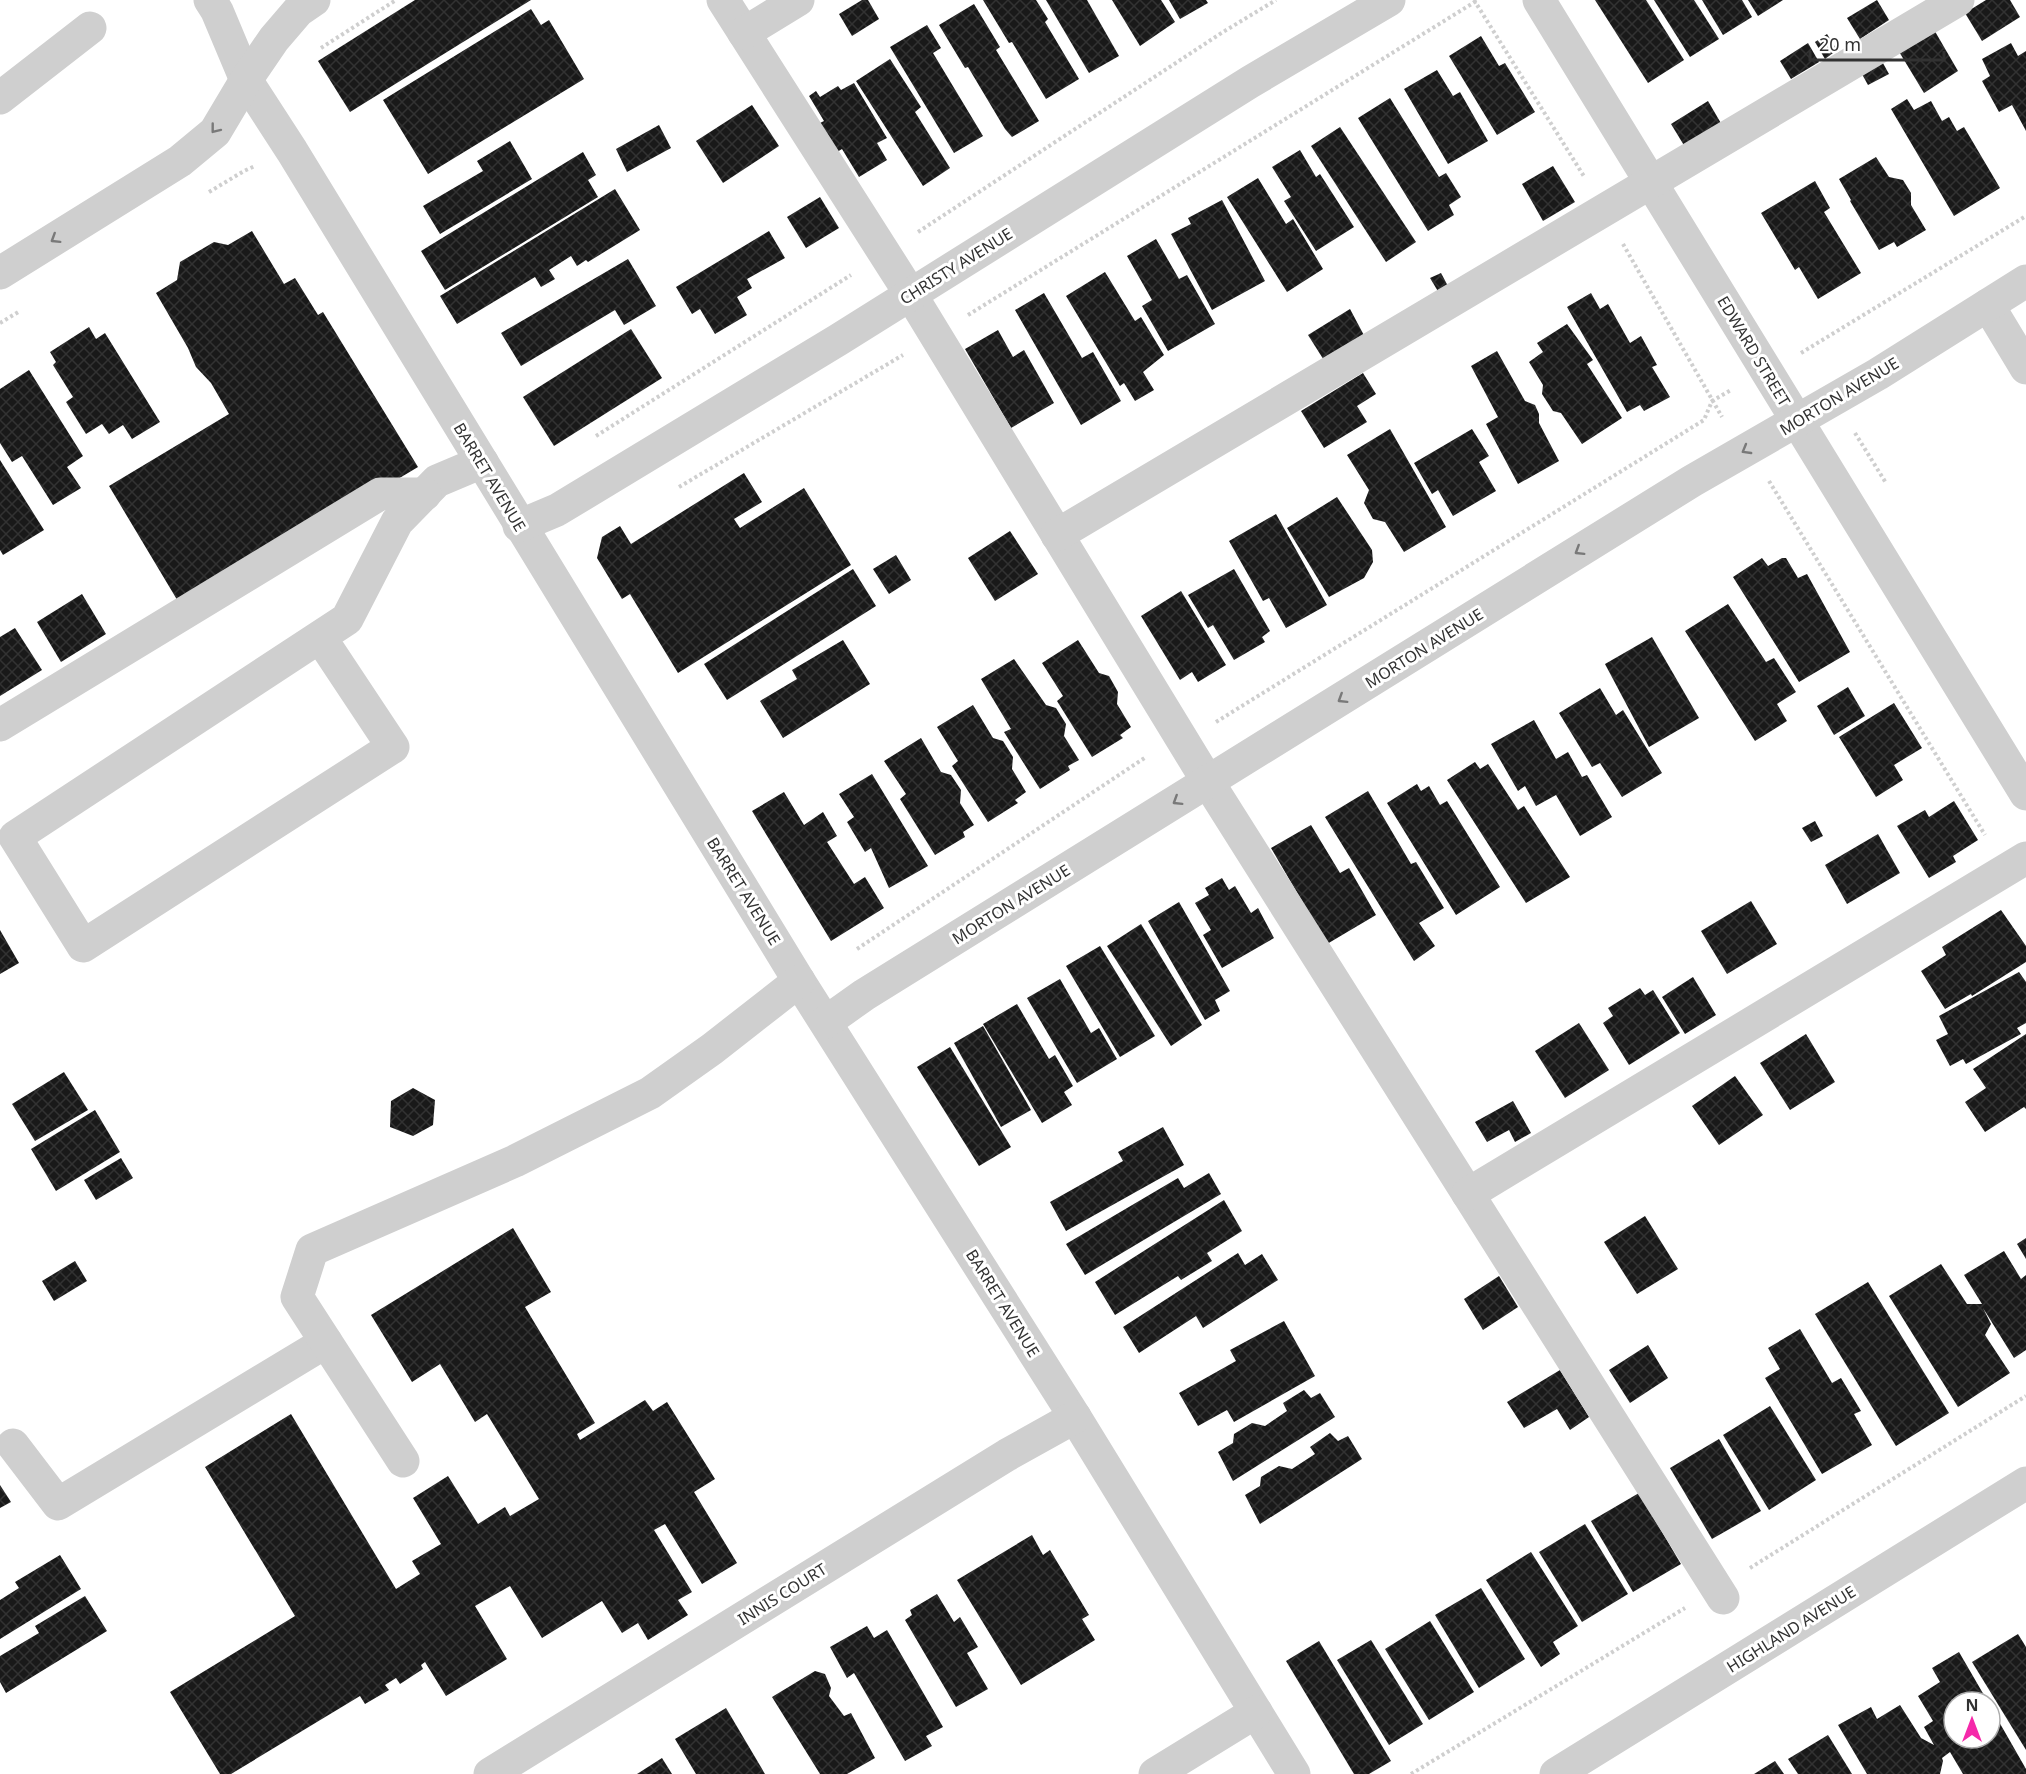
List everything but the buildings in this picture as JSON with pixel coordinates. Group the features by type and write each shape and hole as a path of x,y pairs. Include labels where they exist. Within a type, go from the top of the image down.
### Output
{"street":[{"name":"BARRET AVENUE","path":"210,0 217,11 246,80 292,151 799,981 1075,1417 1294,1774"},
{"path":"4,261 180,161 215,132 274,39 298,11 314,0"},
{"path":"723,0 936,335 1208,782 1723,1598"},
{"path":"744,33 798,0"},
{"name":"CHRISTY AVENUE","path":"519,526 557,510 911,295 1250,82 1389,0"},
{"name":"EDWARD STREET","path":"1539,0 2026,794"},
{"path":"1057,535 1958,0"},
{"path":"0,98 90,28"},
{"name":"MORTON AVENUE","path":"826,1022 864,995 1692,481 1878,374 2026,281"},
{"path":"1988,305 2026,368"},
{"path":"320,636 393,747 84,946 15,837 320,636 347,619 397,522 437,481 482,462"},
{"path":"0,725 380,494 425,494"},
{"path":"1468,1194 2026,858"},
{"path":"403,1461 297,1297 312,1250 515,1161 650,1093 712,1049 799,981"},
{"path":"13,1445 58,1504 326,1342"},
{"name":"INNIS COURT","path":"490,1774 1007,1455 1075,1417"},
{"name":"HIGHLAND AVENUE","path":"1556,1774 2026,1483"},
{"path":"1155,1774 1256,1712"}],"path":[{"path":"313,53 396,0"},
{"path":"674,490 936,335 1478,0"},
{"path":"203,196 244,171 292,151"},
{"path":"848,955 1180,735 1204,729 1704,420 1712,401 1765,369 1802,352 2026,216"},
{"path":"0,323 20,310"}]}
